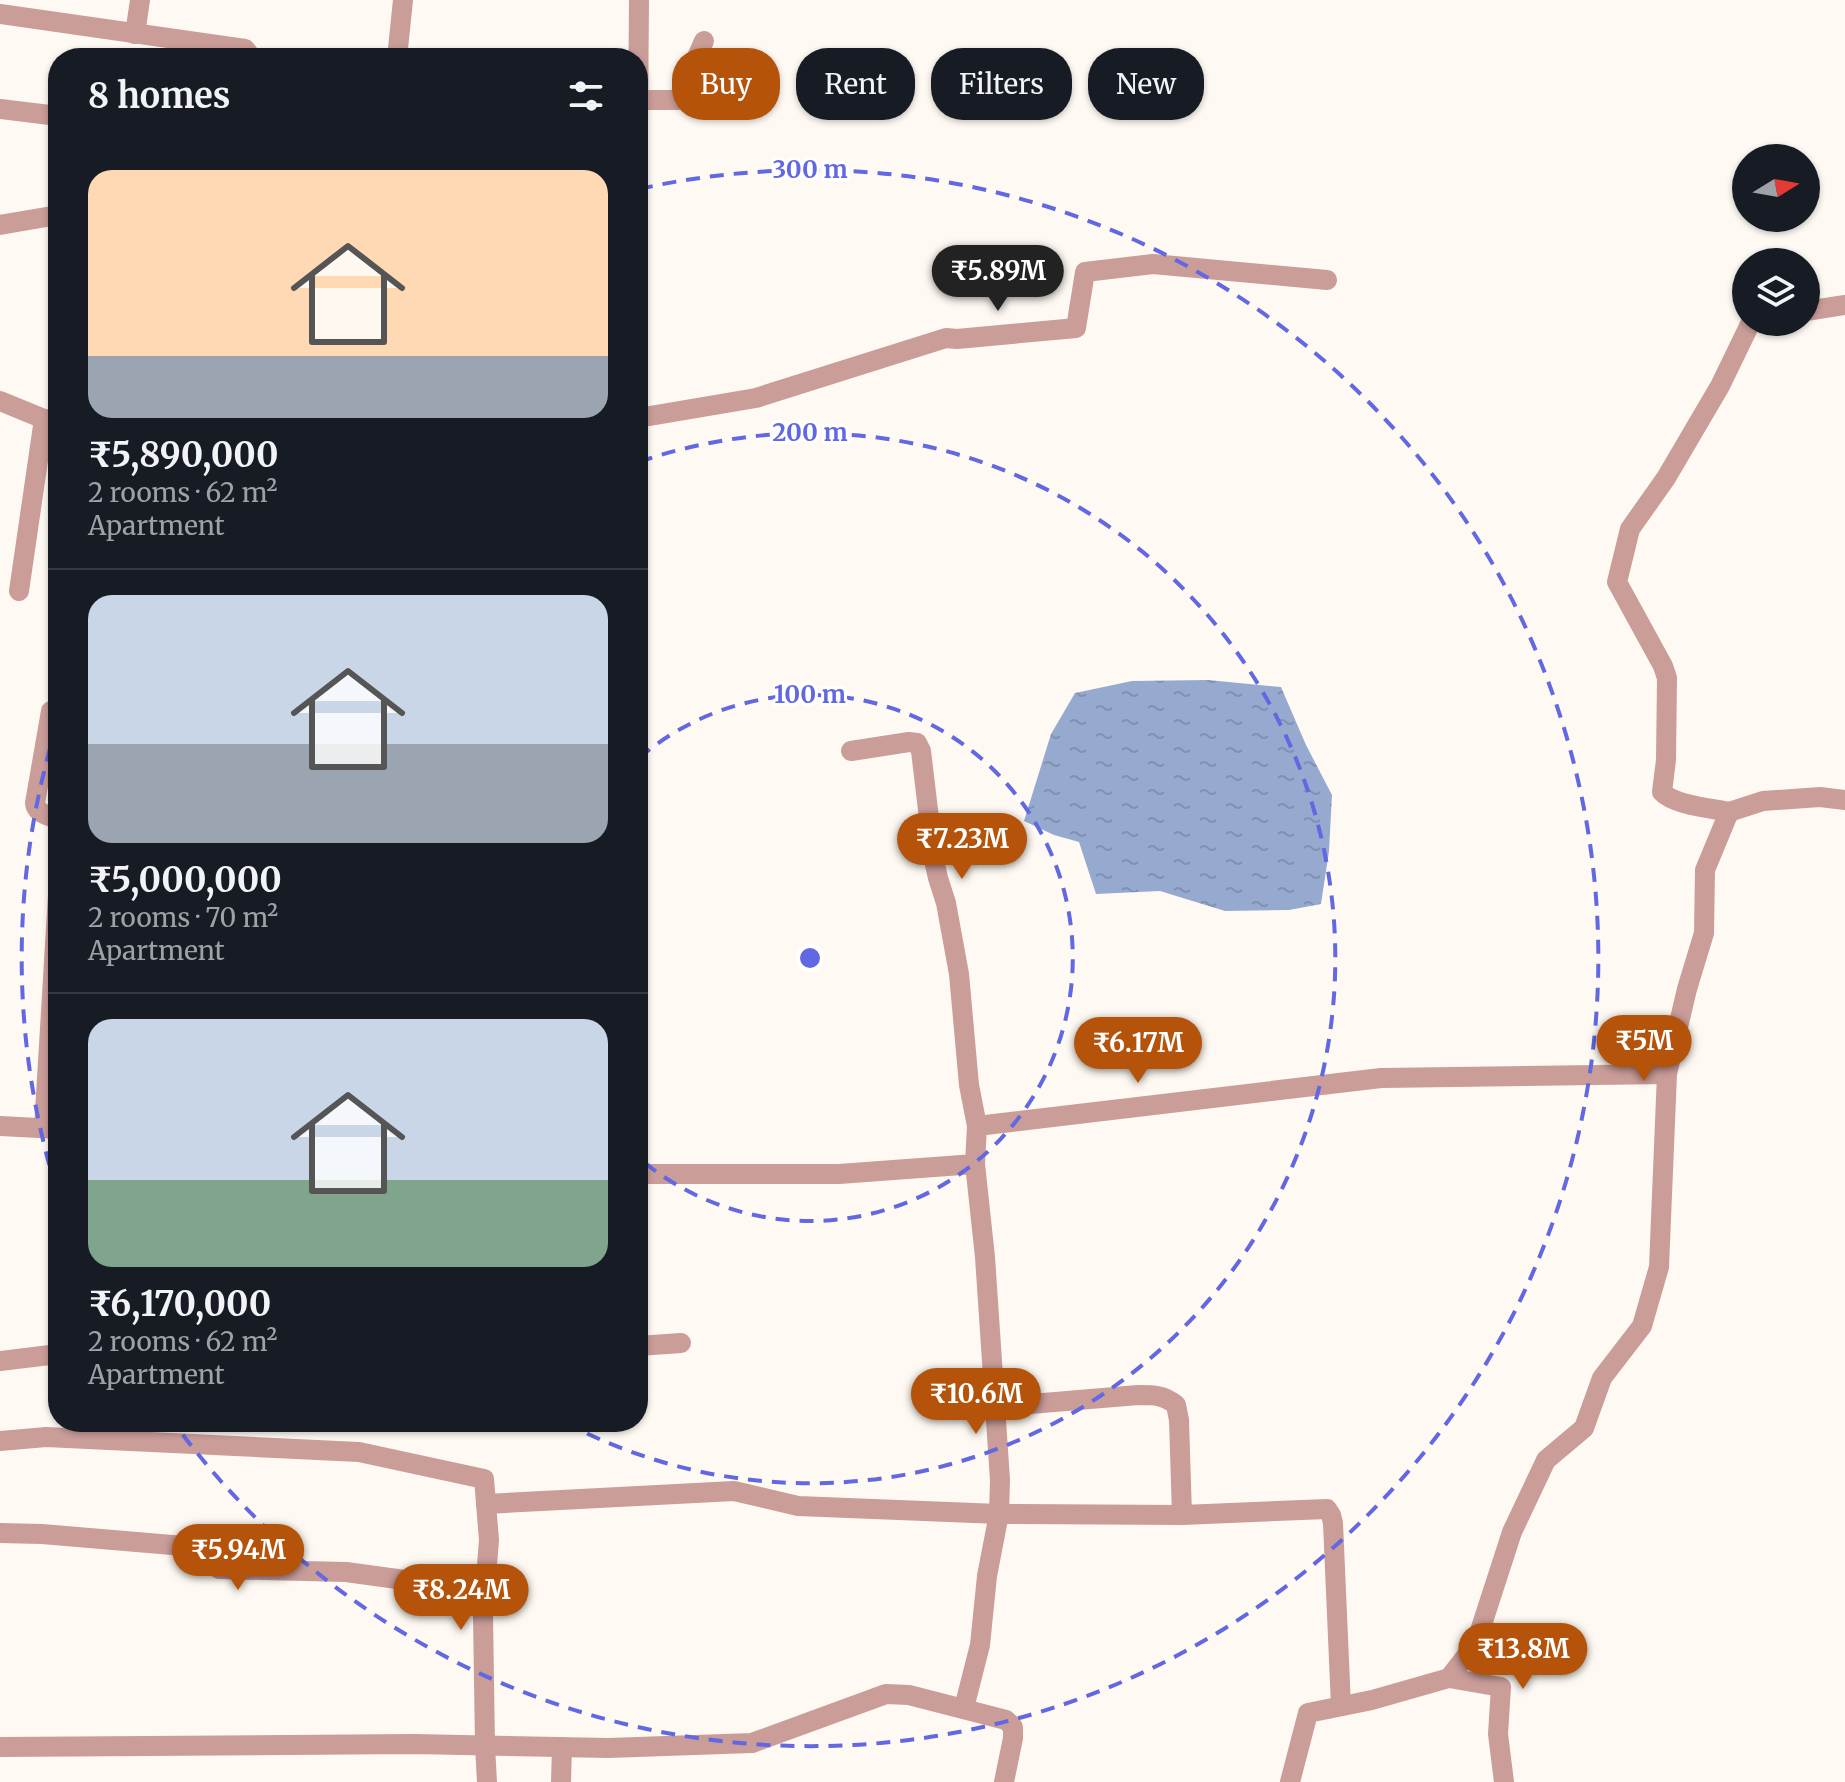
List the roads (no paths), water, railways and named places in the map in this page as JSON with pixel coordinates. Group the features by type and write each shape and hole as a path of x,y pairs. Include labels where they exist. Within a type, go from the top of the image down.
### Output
{"street":[{"path":"135,34 140,0"},
{"path":"398,48 403,0"},
{"path":"639,0 639,48"},
{"path":"0,14 238,48"},
{"path":"648,100 678,100 704,41"},
{"path":"0,109 48,115"},
{"path":"0,225 48,217"},
{"path":"648,416 756,398 946,338 1076,328 1085,272 1153,264 1327,280"},
{"path":"1820,309 1845,305"},
{"path":"1744,336 1720,386 1666,478 1630,529 1617,582 1667,678 1666,760 1662,792 1679,802 1729,812 1763,801 1820,797 1845,800"},
{"path":"0,401 48,419"},
{"path":"19,591 48,436"},
{"path":"48,728 35,803 39,812 48,816"},
{"path":"851,751 909,742 917,743 921,751 934,860 957,963 969,1085 977,1126 975,1164 1000,1462 999,1514 987,1576 980,1645 964,1708"},
{"path":"1449,1678 1476,1643 1512,1532 1546,1460 1584,1428 1602,1378 1642,1326 1659,1267 1667,1074 1704,933 1705,870 1729,812"},
{"path":"977,1126 1381,1078 1667,1074"},
{"path":"0,1126 48,1129"},
{"path":"648,1174 839,1174 975,1164"},
{"path":"648,1345 681,1343"},
{"path":"0,1361 48,1355"},
{"path":"996,1407 1138,1395 1168,1398 1176,1405 1179,1420 1182,1515"},
{"path":"0,1441 46,1437 359,1452 484,1479 489,1540 483,1615 487,1782"},
{"path":"486,1504 734,1491 798,1506 999,1514 1182,1515 1327,1509 1333,1523 1341,1706"},
{"path":"0,1533 184,1546 219,1569 346,1572 485,1591"},
{"path":"1290,1782 1308,1713 1372,1700 1449,1678 1501,1687 1498,1734 1504,1782"},
{"path":"0,1747 382,1744 608,1748 752,1743 886,1694 909,1695 1006,1720 1013,1727 1013,1738 1004,1782"},
{"path":"561,1782 562,1747"}],"water":[{"path":"1208,680 1281,687 1332,795 1329,851 1321,904 1289,910 1225,911 1160,891 1096,894 1079,842 1024,821 1051,734 1075,693 1132,681"}]}
